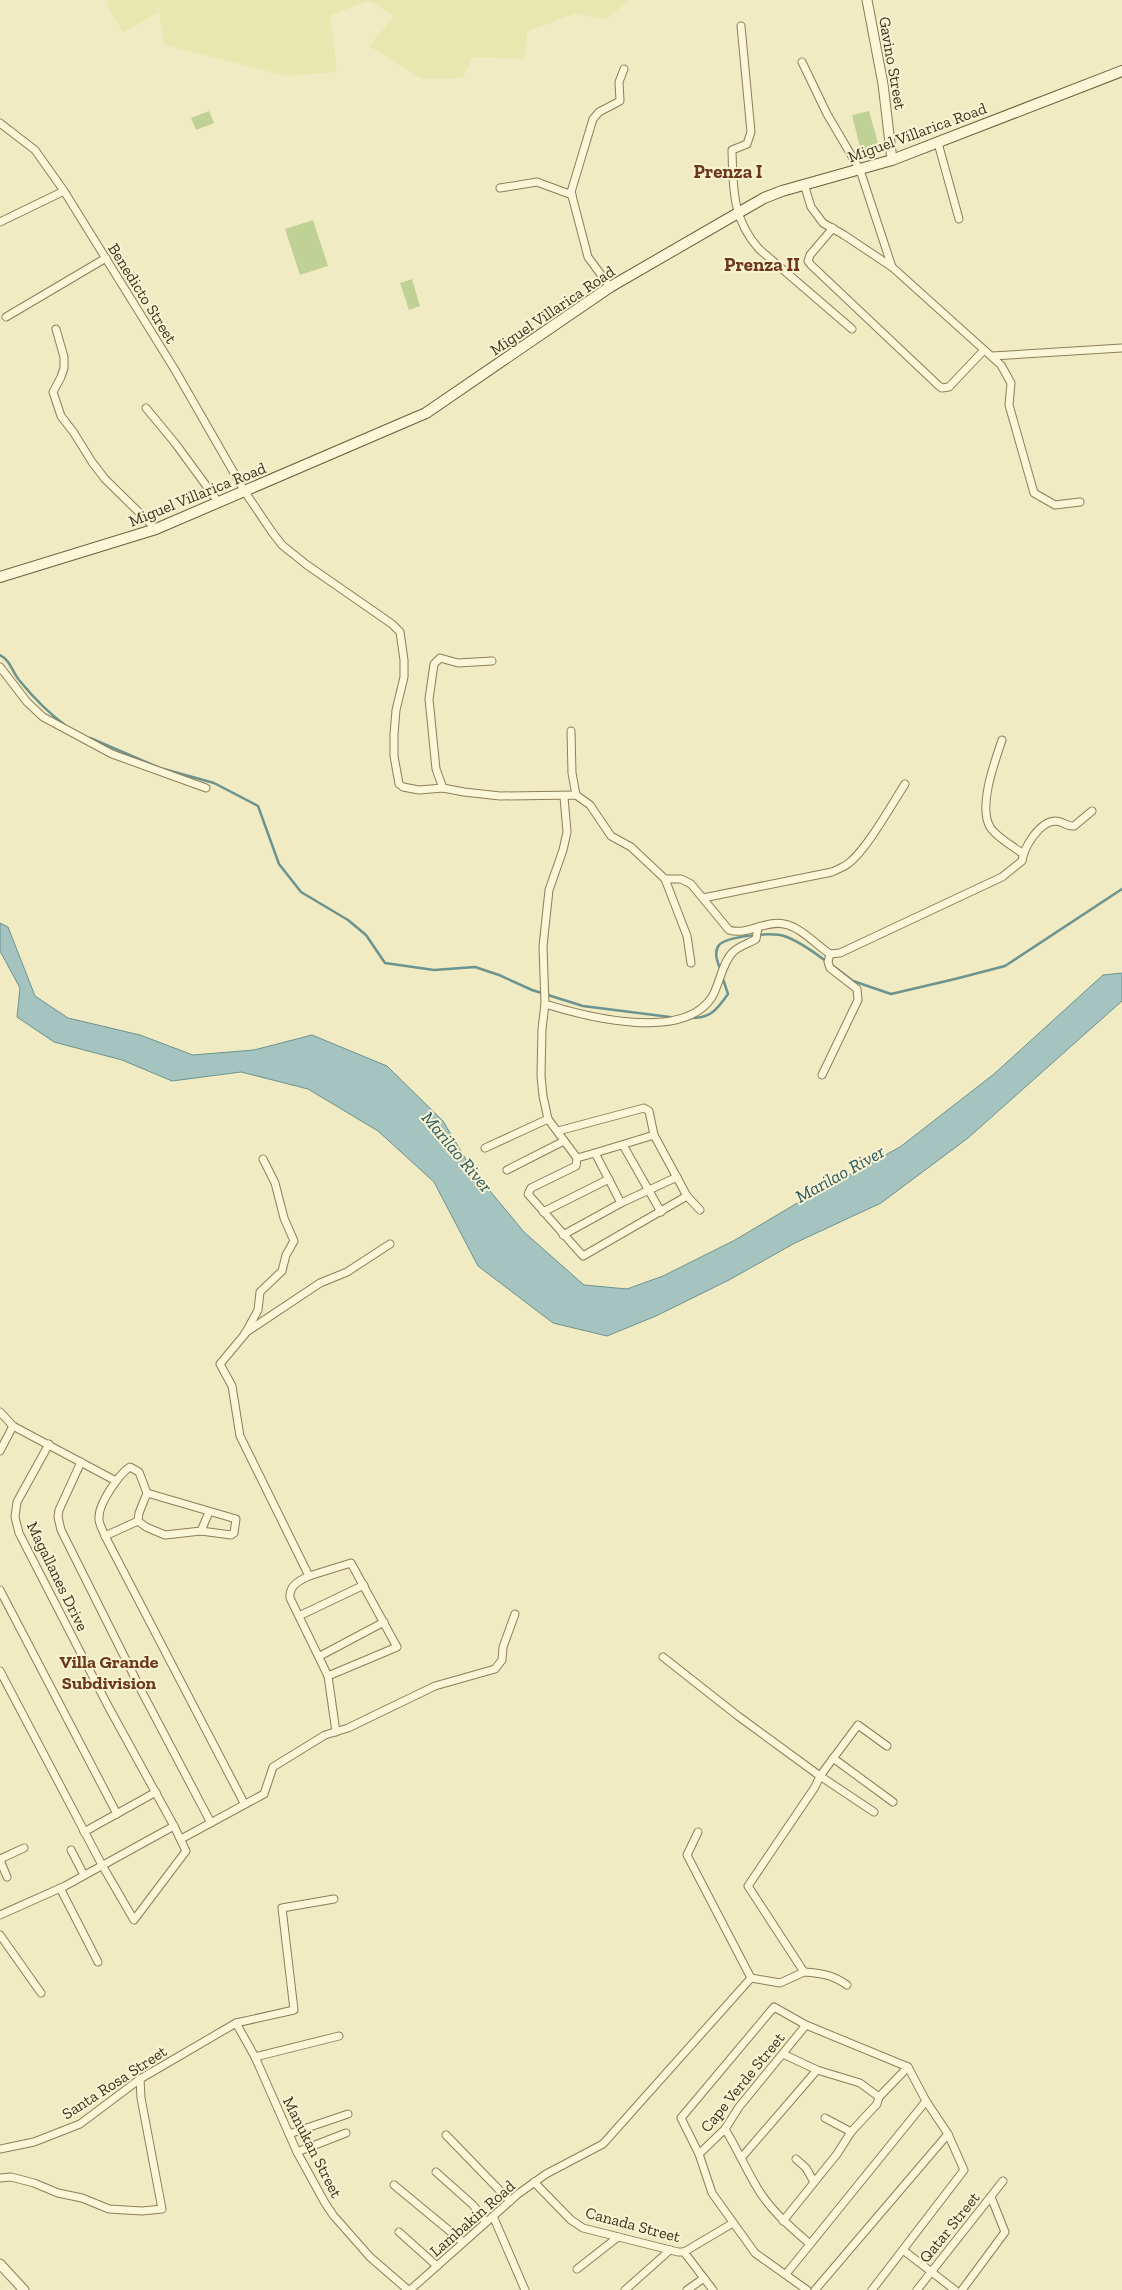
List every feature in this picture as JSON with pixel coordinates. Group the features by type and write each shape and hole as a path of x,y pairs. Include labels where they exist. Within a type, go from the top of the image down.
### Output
{"main road":[{"name":"Miguel Villarica Road","path":"0,577 156,529 426,413 610,288 764,198 804,184 892,160 1122,71"}],"street":[{"name":"Gavino Street","path":"867,0 883,84 892,160"},
{"path":"741,26 751,132 747,144 732,150 734,196 738,214 753,243 852,329"},
{"path":"802,62 828,114 860,170 892,267"},
{"path":"610,288 588,257 572,194 593,119 599,112 620,101 619,82 624,69"},
{"name":"Benedicto Street","path":"0,123 35,150 64,191 175,370 245,492 272,532 290,552 397,628 402,638 404,660 404,677 396,710 394,734 397,778 399,784 404,787 419,790 444,788"},
{"path":"938,143 959,219"},
{"path":"500,188 537,182 572,194"},
{"path":"804,184 816,215 823,223 892,267 992,356 1009,378 1011,389 1009,406 1034,493 1055,505 1080,502"},
{"path":"0,222 64,191"},
{"path":"833,228 810,254 808,261 810,265 939,386 942,388 949,387 984,350"},
{"path":"6,317 106,258"},
{"path":"56,329 64,357 61,377 53,392 60,416 105,479 156,529"},
{"path":"992,356 1122,348"},
{"path":"146,408 175,443 219,503"},
{"path":"492,661 458,663 440,658 434,664 429,699 436,769 444,788 500,796 564,797 576,795"},
{"path":"0,667 27,702 43,717 112,754 206,788"},
{"path":"571,731 572,773 576,795 590,805 611,836 631,847 665,879 687,936 691,963"},
{"path":"1002,740 986,794 988,821 992,830 1023,854"},
{"path":"703,898 832,872 845,866 852,861 866,842 905,784"},
{"path":"564,797 567,832 563,850 549,890 543,946 545,1001 542,1029 541,1076 542,1096 548,1119 578,1158"},
{"path":"665,879 681,879 691,884 729,930 736,932 772,923 786,924 830,954 840,953 1002,877 1022,861 1028,843 1044,824 1058,821 1074,826 1092,810"},
{"path":"545,1001 572,1012 634,1022 660,1022 684,1018 699,1010 712,998 728,958 734,950 756,939 758,927"},
{"path":"822,1075 858,1000 859,993 858,989 830,968 828,962 830,954"},
{"path":"558,1132 644,1108 649,1111 654,1135 687,1196 700,1210"},
{"path":"485,1148 548,1119"},
{"path":"578,1158 654,1135"},
{"path":"507,1170 564,1141"},
{"path":"624,1145 661,1212"},
{"path":"595,1153 620,1202"},
{"path":"263,1158 275,1183 284,1218 294,1241 286,1255 282,1271 260,1292 258,1310 244,1334 220,1364 232,1386 240,1436 309,1576"},
{"path":"578,1158 576,1166 528,1191 529,1197 583,1256 687,1196"},
{"path":"563,1235 620,1202 677,1177"},
{"path":"542,1212 609,1179"},
{"path":"244,1334 320,1284 348,1272 390,1244"},
{"path":"0,1412 13,1426 116,1481"},
{"path":"0,1451 13,1426"},
{"name":"Magallanes Drive","path":"49,1444 17,1502 15,1517 17,1528 108,1706 156,1792 186,1851 134,1920 102,1865"},
{"path":"81,1462 59,1510 58,1517 62,1530 142,1692 211,1823"},
{"path":"138,1521 138,1513 147,1493 139,1472 135,1468 130,1467 116,1481 98,1518 105,1536 244,1803"},
{"path":"138,1521 146,1527 165,1535 201,1531 231,1535 234,1533 236,1519 147,1493"},
{"path":"201,1531 209,1512"},
{"path":"105,1536 138,1521"},
{"path":"328,1676 397,1647 351,1563 300,1580 290,1592 290,1598 320,1656 328,1676 336,1732"},
{"path":"299,1616 364,1585"},
{"path":"0,1590 116,1814"},
{"path":"181,1839 244,1803 264,1794 274,1767 325,1734 348,1728 435,1686 495,1669 502,1660 503,1646 516,1614"},
{"path":"320,1656 384,1622"},
{"path":"663,1657 738,1716 820,1776 874,1812"},
{"path":"0,1671 102,1865"},
{"path":"804,1972 748,1886 815,1787 820,1776 858,1725 887,1746"},
{"path":"833,1758 894,1802"},
{"path":"84,1832 156,1792"},
{"path":"0,1915 60,1888 174,1826"},
{"path":"698,1832 687,1855 751,1978 780,1983 804,1972 823,1973 836,1977 847,1985"},
{"path":"7,1878 0,1860 24,1848"},
{"path":"71,1850 84,1875"},
{"path":"60,1888 98,1962"},
{"name":"Santa Rosa Street","path":"0,2148 34,2142 80,2124 140,2079 236,2023 294,2010 282,1908 334,1899"},
{"path":"0,1935 41,1993"},
{"name":"Lambakin Road","path":"409,2290 534,2182 603,2144 751,1978"},
{"path":"807,2290 755,2253 733,2223 712,2193 699,2154 681,2118 774,2007 806,2026 908,2067 926,2101 948,2134 964,2170 872,2290"},
{"name":"Manukan Street","path":"236,2023 255,2057 297,2152 333,2215 370,2257 409,2290"},
{"name":"Cape Verde Street","path":"699,2154 725,2128 739,2107 806,2026"},
{"path":"255,2057 340,2036"},
{"path":"784,2054 817,2070 860,2083 879,2097"},
{"path":"783,2221 837,2154 851,2132 877,2104 879,2097 908,2067"},
{"path":"742,2157 817,2070"},
{"path":"0,2178 11,2178 34,2183 58,2194 82,2198 109,2209 142,2211 162,2209 141,2098 140,2079"},
{"path":"786,2274 926,2101"},
{"path":"289,2134 348,2114"},
{"path":"825,2118 851,2132"},
{"path":"725,2128 742,2157 755,2185 783,2221 810,2244"},
{"path":"297,2152 346,2133"},
{"path":"815,2290 948,2134"},
{"path":"446,2135 510,2201"},
{"path":"796,2158 806,2168 814,2182"},
{"path":"436,2172 473,2205 486,2222"},
{"name":"Qatar Street","path":"917,2290 1003,2181"},
{"name":"Canada Street","path":"534,2182 571,2220 583,2228 670,2250 684,2252 733,2223"},
{"path":"394,2185 463,2242"},
{"path":"962,2290 1005,2232 991,2197"},
{"path":"493,2216 525,2290"},
{"path":"399,2232 437,2266"},
{"path":"577,2269 618,2237"},
{"path":"625,2290 670,2250"},
{"path":"903,2250 955,2290"},
{"path":"684,2252 713,2290"},
{"path":"0,2264 24,2290"},
{"path":"687,2290 704,2278"}],"green space":[{"path":"108,0 629,0 605,20 575,13 527,32 525,59 473,57 463,78 422,79 369,46 394,17 370,1 330,15 337,72 286,76 165,45 159,12 123,32 107,6"},
{"path":"209,111 214,123 196,130 191,118"},
{"path":"869,111 880,150 862,155 852,115"},
{"path":"313,220 328,266 300,275 285,229"},
{"path":"412,279 420,306 409,310 400,283"}],"water":[{"name":"Marilao River","path":"0,923 8,927 35,996 68,1018 140,1035 193,1055 254,1050 312,1035 387,1066 443,1121 471,1168 524,1232 584,1285 627,1289 663,1276 735,1240 799,1202 900,1147 994,1074 1103,975 1122,973 1122,1001 968,1138 881,1203 795,1243 729,1280 656,1316 607,1336 553,1323 478,1266 434,1182 378,1131 308,1089 241,1072 172,1081 122,1060 54,1042 17,1017 20,988 0,951"}],"waterway":[{"path":"0,655 11,666 19,680 35,698 65,725"},
{"path":"90,738 160,768 214,783 258,806 279,864 301,892 348,920 366,935 385,963 434,970 475,967 499,975 532,990 583,1006 670,1017"},
{"path":"832,965 853,981 891,994 1005,966 1122,889"},
{"path":"721,971 716,955 719,945 731,939 761,935 778,935 790,938 827,962"},
{"path":"688,1018 702,1017 712,1013 720,1005 728,994 722,976"}],"district":[{"name":"Prenza I","path":"728,171"},
{"name":"Prenza II","path":"762,264"},
{"name":"Villa Grande Subdivision","path":"109,1672"}]}
